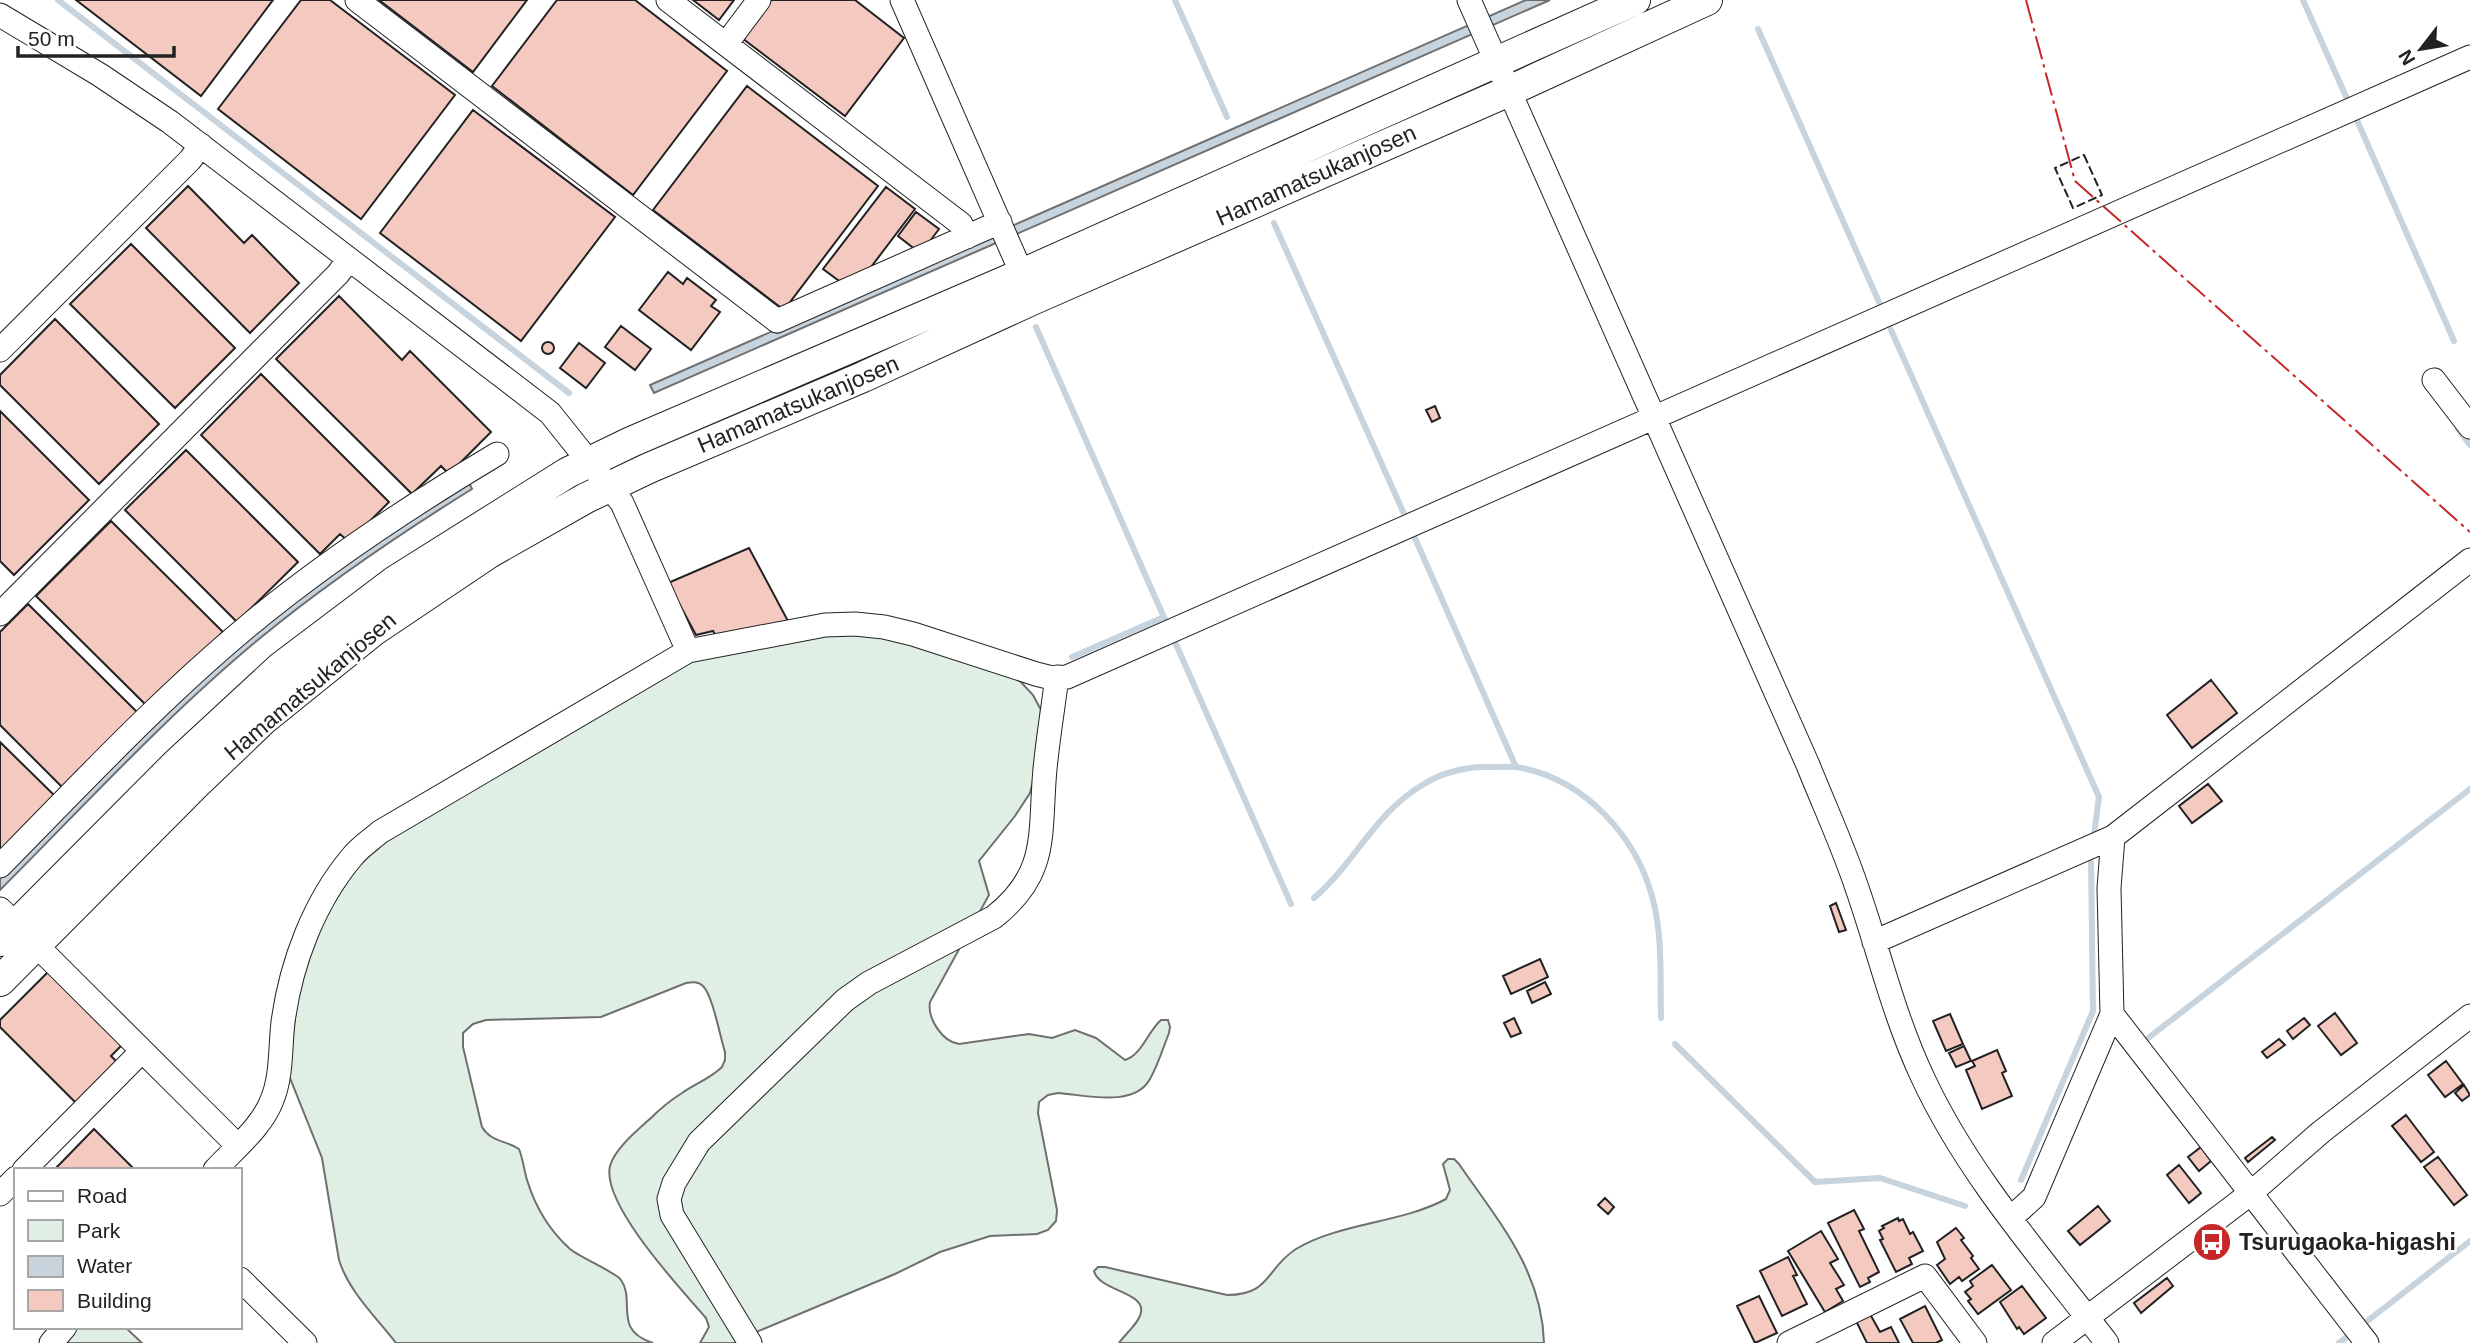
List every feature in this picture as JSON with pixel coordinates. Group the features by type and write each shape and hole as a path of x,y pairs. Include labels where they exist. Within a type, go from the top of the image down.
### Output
{"main road":[{"name":"Hamamatsukanjosen","path":"0,981 13,930 210,730 318,637 435,554 589,462 1017,261 1481,28 1635,0"},
{"name":"Hamamatsukanjosen","path":"13,930 229,751 335,659 489,553 609,487 1509,91 1707,0"}],"street":[{"path":"357,0 777,321 1000,224"},
{"path":"668,0 961,224 967,237"},
{"path":"726,44 759,0"},
{"path":"902,0 1017,261"},
{"path":"0,15 136,98 201,145 550,413 622,503 688,651"},
{"path":"1481,28 1656,417 1823,801 1857,887 1908,1044 1924,1079 1961,1147 2107,1343"},
{"path":"217,1168 261,1120 272,1103 277,1083 285,1009 300,950 320,906 353,855 380,832 688,651 815,626 855,624 912,634 1036,674 1067,677 2470,57"},
{"path":"0,350 190,160 201,145"},
{"path":"0,614 329,284 349,259"},
{"path":"2434,380 2470,427"},
{"path":"0,866 174,692 247,626 365,537 497,454"},
{"path":"1874,942 2113,837 2470,560"},
{"path":"750,1343 672,1215 669,1199 674,1183 699,1142 845,1000 869,983 993,917 1010,904 1024,887 1040,848 1045,768 1057,677"},
{"path":"2011,1217 2034,1197 2112,1014 2109,888 2113,837"},
{"path":"13,930 238,1146"},
{"path":"2112,1014 2367,1343"},
{"path":"2053,1343 2251,1193 2320,1132 2470,1016"},
{"path":"26,1168 142,1051"},
{"path":"0,1194 14,1180"},
{"path":"1789,1343 1925,1276 1975,1343"},
{"path":"242,1281 304,1343"},
{"path":"51,1343 63,1329"}],"green space":[{"path":"826,633 882,636 995,669 1020,681 1033,695 1041,710 1037,766 1030,793 979,861 989,895 930,1002 931,1015 937,1029 947,1039 959,1044 1029,1034 1052,1038 1075,1030 1096,1038 1125,1060 1136,1053 1161,1020 1168,1020 1169,1033 1150,1079 1143,1088 1121,1097 1058,1093 1048,1095 1039,1102 1038,1113 1057,1210 1056,1221 1048,1230 1037,1234 990,1236 940,1252 895,1274 749,1335 744,1343 700,1343 709,1327 706,1318 662,1267 630,1223 618,1202 611,1182 610,1166 622,1146 659,1110 722,1067 725,1052 707,991 697,983 686,983 601,1017 486,1020 473,1024 463,1033 463,1047 482,1127 494,1138 519,1149 530,1190 550,1226 570,1249 621,1280 627,1297 627,1315 633,1331 653,1343 396,1343 349,1283 339,1260 322,1158 288,1073 299,986 323,920 360,861 386,838 693,661"},
{"path":"1448,1159 1454,1159 1459,1164 1503,1226 1527,1269 1541,1317 1544,1343 1119,1343 1138,1320 1140,1305 1098,1278 1094,1271 1098,1267 1227,1295 1241,1294 1260,1285 1286,1256 1313,1240 1410,1213 1446,1199 1450,1190 1443,1164"},
{"path":"76,1329 127,1329 142,1343 63,1343"}],"water":[{"path":"1526,0 1550,0 654,393 650,385"},
{"path":"468,481 472,489 337,579 225,668 159,729 0,890 0,877 144,731 290,602"}],"building":[{"path":"76,0 273,0 201,96"},
{"path":"301,0 330,0 455,95 361,219 218,109"},
{"path":"379,0 527,0 473,72"},
{"path":"557,0 635,0 727,71 633,195 492,86"},
{"path":"693,0 734,0 719,20"},
{"path":"771,0 855,0 904,38 845,116 742,38"},
{"path":"747,86 878,186 784,310 653,210"},
{"path":"473,110 615,217 521,341 380,233"},
{"path":"188,186 244,243 252,235 299,283 250,333 146,228"},
{"path":"886,187 915,209 868,271 842,283 823,269"},
{"path":"916,212 939,229 927,245 916,250 898,236"},
{"path":"131,244 235,348 175,408 70,304"},
{"path":"668,272 683,284 687,278 716,300 711,306 720,312 691,350 639,310"},
{"path":"339,296 402,360 410,351 491,432 449,474 441,466 412,494 276,359"},
{"path":"55,319 159,424 99,484 0,385 0,375"},
{"path":"621,326 651,349 635,370 605,347"},
{"path":"543,343 553,343 553,353 543,353"},
{"path":"579,343 605,363 586,388 560,368"},
{"path":"261,374 389,502 349,542 340,534 320,554 201,435"},
{"path":"1435,406 1440,418 1432,422 1426,410"},
{"path":"0,411 89,500 14,575 0,561"},
{"path":"186,450 298,562 237,622 125,510"},
{"path":"111,521 223,632 148,707 36,596"},
{"path":"749,548 788,621 716,636 713,631 696,635 668,583"},
{"path":"28,604 140,715 65,790 0,725 0,632"},
{"path":"2211,680 2237,713 2192,748 2167,715"},
{"path":"0,742 57,798 0,855"},
{"path":"2208,784 2222,801 2192,823 2179,806"},
{"path":"1836,903 1846,930 1839,932 1830,906"},
{"path":"1540,959 1548,977 1511,994 1503,976"},
{"path":"49,971 122,1045 111,1056 117,1062 76,1103 0,1027 0,1020"},
{"path":"1545,982 1551,994 1532,1003 1527,991"},
{"path":"2335,1013 2357,1043 2341,1055 2318,1026"},
{"path":"1950,1014 1963,1044 1946,1051 1933,1021"},
{"path":"1514,1018 1521,1033 1511,1037 1504,1023"},
{"path":"2304,1018 2310,1025 2293,1039 2287,1031"},
{"path":"2279,1039 2285,1045 2267,1058 2262,1052"},
{"path":"1964,1046 1971,1061 1956,1067 1949,1053"},
{"path":"1997,1050 2006,1071 2002,1073 2012,1096 1982,1109 1966,1070 1975,1066 1972,1061"},
{"path":"2446,1061 2463,1084 2445,1097 2428,1075"},
{"path":"2464,1085 2470,1095 2462,1101 2455,1093"},
{"path":"2406,1115 2434,1152 2421,1162 2392,1126"},
{"path":"94,1129 133,1168 56,1168"},
{"path":"2272,1137 2275,1140 2248,1162 2245,1158"},
{"path":"2201,1147 2211,1161 2199,1171 2188,1157"},
{"path":"2438,1157 2467,1195 2454,1205 2424,1167"},
{"path":"2179,1165 2201,1193 2189,1203 2167,1175"},
{"path":"1605,1198 1614,1207 1608,1214 1598,1205"},
{"path":"2098,1206 2110,1221 2080,1245 2068,1231"},
{"path":"1854,1210 1864,1229 1859,1231 1879,1272 1868,1278 1870,1282 1860,1287 1828,1223"},
{"path":"1898,1218 1899,1221 1903,1219 1910,1234 1913,1232 1923,1251 1909,1258 1912,1264 1896,1272 1880,1240 1883,1239 1879,1231 1884,1228 1882,1226"},
{"path":"1956,1228 1979,1269 1962,1281 1959,1277 1950,1284 1937,1265 1945,1259 1937,1242"},
{"path":"1821,1231 1838,1259 1830,1263 1844,1285 1836,1289 1843,1301 1825,1312 1788,1251"},
{"path":"1788,1257 1797,1275 1793,1276 1807,1304 1782,1316 1760,1271"},
{"path":"1992,1265 2011,1290 1978,1314 1965,1292 1973,1286 1970,1281"},
{"path":"2167,1278 2173,1286 2141,1313 2134,1303"},
{"path":"2022,1286 2046,1318 2024,1334 2019,1327 2017,1329 2000,1302"},
{"path":"1759,1296 1777,1333 1755,1343 1737,1306"},
{"path":"1925,1306 1942,1340 1936,1343 1913,1343 1900,1319"},
{"path":"1870,1314 1880,1332 1891,1327 1899,1343 1867,1343 1856,1321"}],"waterway":[{"path":"58,0 569,393"},
{"path":"1175,0 1227,117"},
{"path":"2303,0 2348,101"},
{"path":"1758,29 1879,302"},
{"path":"2356,118 2454,341"},
{"path":"1274,223 1405,516"},
{"path":"1036,327 1166,622"},
{"path":"1891,330 2099,797 2094,835"},
{"path":"2458,429 2470,445"},
{"path":"1414,536 1516,767"},
{"path":"1072,657 1164,617"},
{"path":"1175,642 1291,904"},
{"path":"1314,898 1342,869 1378,823 1407,796 1432,779 1458,770 1486,767 1519,767 1545,775 1586,798 1604,814 1620,832 1644,874 1658,926 1661,1018"},
{"path":"2143,1042 2470,789"},
{"path":"2021,1180 2093,1011 2091,862"},
{"path":"1675,1044 1815,1182 1880,1178 1965,1206"},
{"path":"2361,1326 2470,1241"},
{"path":"2339,1343 2352,1333"}],"fence":[{"path":"2084,155 2102,195 2073,208 2055,168 2084,155"}],"power":[{"path":"2026,0 2075,181 2470,532"}],"place":[{"name":"Tsurugaoka-higashi","path":"2212,1242"}]}
